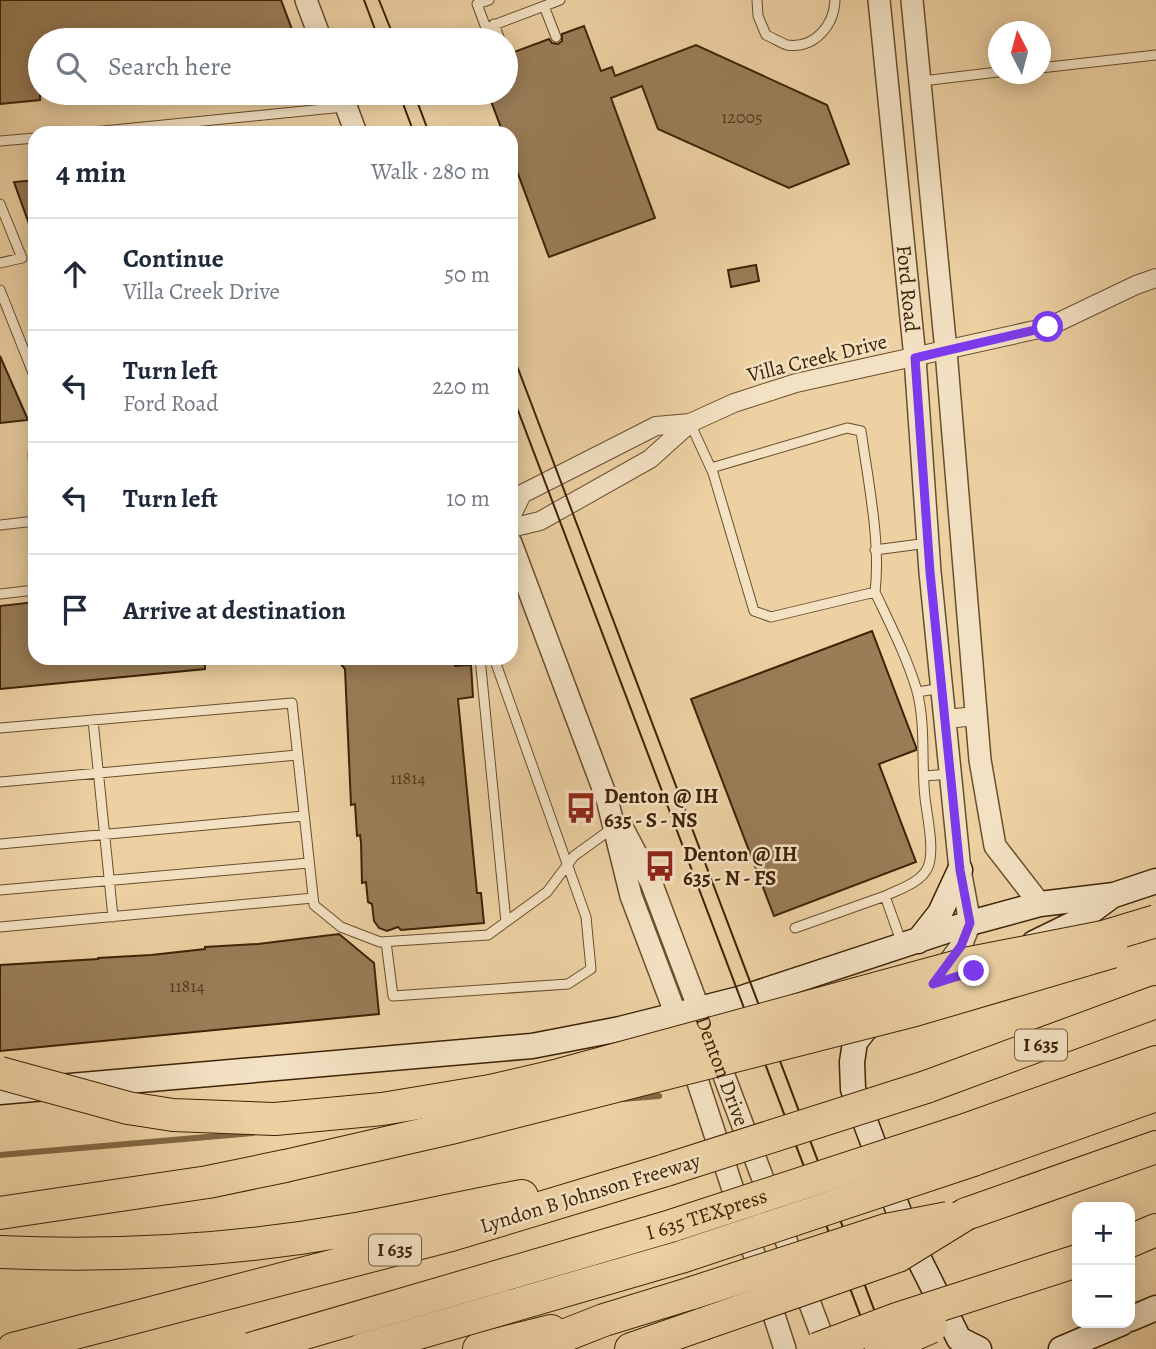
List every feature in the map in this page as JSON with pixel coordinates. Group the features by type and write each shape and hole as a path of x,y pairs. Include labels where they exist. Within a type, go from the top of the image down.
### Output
{"highway":[{"path":"0,1073 128,1108 215,1119 275,1119 382,1109 476,1094 559,1075 970,963 1103,937 1156,920"},
{"path":"0,1213 208,1182 451,1128 915,1010 1100,956 1156,936"},
{"name":"Lyndon B Johnson Freeway","path":"13,1349 451,1235 666,1170 926,1087 1156,1002"},
{"name":"I 635 TEXpress","path":"250,1349 671,1226 961,1131 1156,1062"},
{"name":"I 635 TEXpress","path":"363,1349 681,1257 973,1160 1156,1095"},
{"path":"530,1349 604,1320 886,1230 976,1211 1156,1147"},
{"path":"0,1252 48,1254 272,1241 350,1230 443,1210 666,1170"},
{"path":"631,1349 898,1256 976,1211"},
{"path":"1135,1239 1156,1230"},
{"path":"817,1349 897,1319 1072,1264"},
{"path":"881,1349 1072,1264"},
{"path":"479,1349 508,1340 604,1320"},
{"path":"72,1349 123,1322"}],"main road":[{"path":"911,943 940,913 960,870"},
{"path":"0,1092 532,1046 620,1029 739,999 970,923 1040,904 1114,895 1156,881"},
{"path":"979,1349 959,1339 909,1239 853,1089 852,1062 855,1042 877,1014 912,993 974,971 1075,923 1114,895"},
{"path":"1061,1349 1110,1328"}],"street":[{"path":"306,0 316,28"},
{"name":"Ford Road","path":"879,0 915,358 928,543 960,870 970,923"},
{"name":"Ford Road","path":"912,0 946,351 980,760 995,846 1040,904"},
{"path":"345,105 353,126"},
{"name":"Villa Creek Drive","path":"518,526 540,521 650,459 690,423 734,403 796,383 1048,327 1156,278"},
{"name":"Villa Creek Drive","path":"518,502 522,494 656,426 690,423"},
{"name":"Denton Drive","path":"518,562 607,799 631,896 676,1015 785,1349"},
{"path":"946,719 976,716"},
{"name":"Denton Drive","path":"607,799 651,881 827,1349"},
{"path":"933,984 961,946 970,923"}],"lane":[{"path":"489,0 476,2 486,28 560,0"},
{"path":"757,0 758,16 766,35 787,45 804,43 817,37 828,26 835,12 835,0"},
{"path":"544,6 556,37"},
{"path":"494,24 496,28"},
{"path":"1051,67 1156,55"},
{"path":"920,81 988,73"},
{"path":"138,126 304,105"},
{"path":"0,141 28,139"},
{"path":"0,204 22,258 0,263"},
{"path":"0,290 28,360"},
{"path":"690,423 710,468 754,611 771,617 875,592"},
{"path":"710,468 847,428 861,431 875,550 875,592 917,692 931,855 928,869 912,883 885,896 795,928"},
{"path":"0,525 28,522"},
{"path":"875,550 928,543"},
{"path":"0,594 28,591"},
{"path":"481,665 506,922"},
{"path":"386,942 393,996 568,984 591,969 586,917 497,665"},
{"path":"917,692 944,688"},
{"path":"0,728 292,703 314,905 341,927 380,942 488,936 547,892 574,856 614,827"},
{"path":"93,720 113,916"},
{"path":"0,782 297,755"},
{"path":"924,776 951,773"},
{"path":"0,844 304,816"},
{"path":"0,890 309,863"},
{"path":"885,896 911,943"},
{"path":"0,927 313,898"}],"building":[{"path":"0,0 281,0 292,28 28,28 28,101 0,104"},
{"path":"584,26 601,71 612,67 615,76 696,45 827,105 849,164 789,188 658,129 642,86 611,98 655,218 549,257 518,174 518,126 500,126 492,105 518,105 518,51 549,39 558,44 562,41 562,34"},
{"path":"28,181 28,221 14,182"},
{"path":"756,265 759,281 731,287 728,270"},
{"path":"0,356 28,420 0,423"},
{"path":"28,603 28,665 205,665 205,669 0,689 0,606"},
{"path":"872,631 916,747 916,750 879,764 916,862 774,916 691,699"},
{"path":"342,665 471,665 473,697 458,699 477,893 481,893 484,923 401,930 398,927 387,931 379,928 374,921 366,882 362,883 361,842 360,835 357,836 355,804 351,805 345,669"},
{"path":"339,934 374,963 379,1014 0,1051 0,965 151,955"}],"waterway":[{"path":"623,1099 659,1096"},
{"path":"0,1155 253,1133"}],"tram line":[{"path":"364,0 374,28"},
{"path":"379,0 390,28"},
{"path":"404,105 411,126"},
{"path":"418,105 426,126"},
{"path":"518,368 889,1349"},
{"path":"518,411 873,1349"}],"place":[{"name":"Denton @ IH 635 - S - NS","path":"581,808"},
{"name":"Denton @ IH 635 - N - FS","path":"660,866"}],"route":[{"path":"974,971 933,984 961,946 970,923 960,870 944,688 930,572 915,358 1048,327"}]}
